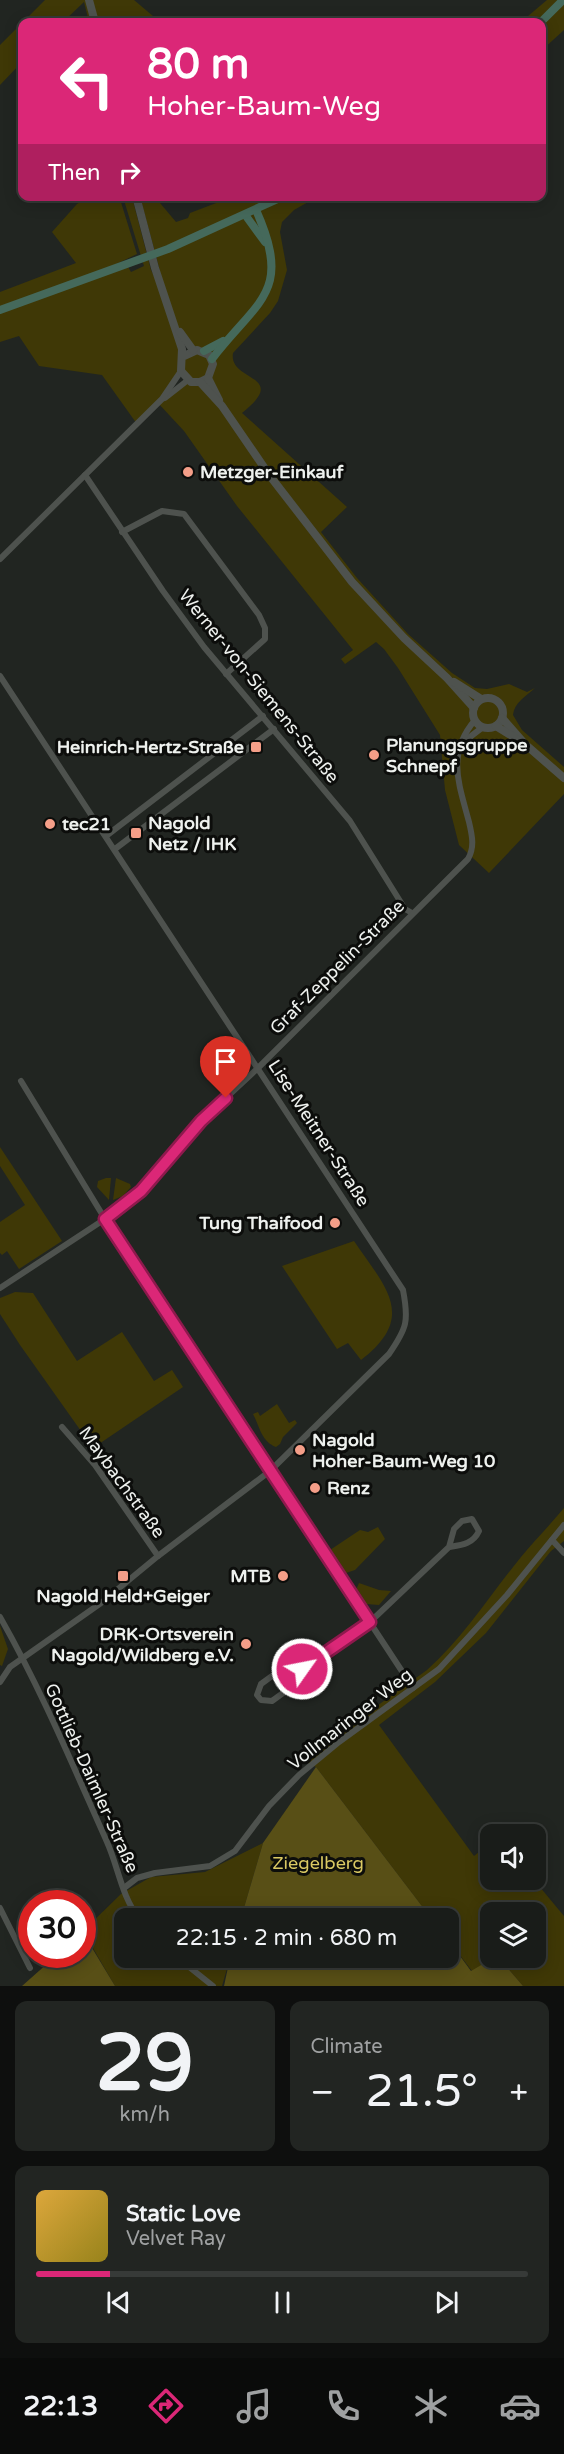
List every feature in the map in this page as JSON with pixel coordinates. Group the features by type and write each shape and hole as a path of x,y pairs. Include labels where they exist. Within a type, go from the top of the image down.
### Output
{"main road":[{"path":"545,18 563,0"},
{"path":"0,310 168,249 246,216 274,201"},
{"path":"212,359 265,297 272,272 270,250 256,210"},
{"path":"246,216 270,250"},
{"path":"204,351 229,337"}],"street":[{"path":"89,0 94,18"},
{"path":"137,201 155,268 184,356"},
{"path":"176,326 193,350"},
{"path":"162,399 181,371 181,361 184,356 193,350 204,351 212,359 213,369 208,378 200,382 188,380 181,371"},
{"path":"208,378 222,406 270,476 352,582 404,638 447,678 474,708 475,720 483,727"},
{"path":"0,559 162,399 188,380"},
{"path":"200,382 222,406"},
{"name":"Werner-von-Siemens-Straße","path":"85,475 163,591 226,674 350,821 405,909 412,913"},
{"path":"123,531 162,511 184,514 259,615 265,628 265,639 226,674"},
{"name":"Lise-Meitner-Straße","path":"0,676 404,1290 408,1313 403,1334 389,1354 270,1471 158,1556 101,1603 10,1667 0,1683"},
{"path":"447,678 481,699 489,698 497,701 503,709 502,718 496,726"},
{"path":"474,708 481,699"},
{"path":"106,836 263,716"},
{"path":"502,718 526,745 564,778"},
{"name":"Graf-Zeppelin-Straße","path":"0,1288 105,1219 141,1191 201,1121 258,1068 468,859 472,852 471,833 456,770 457,753 466,730 475,720"},
{"path":"461,743 483,727 496,726 526,745"},
{"path":"115,849 274,729"},
{"path":"21,1082 105,1219 413,1688"},
{"name":"Maybachstraße","path":"62,1427 95,1465 158,1556"},
{"path":"289,1678 272,1676 261,1684 257,1695 261,1700 272,1701 283,1693 289,1678 370,1622 449,1547 454,1529 462,1521 472,1519 479,1531 477,1536 468,1544 449,1547"},
{"name":"Vollmaringer Weg","path":"124,1888 137,1878 155,1873 210,1866 234,1851 269,1806 299,1775 339,1742 439,1670 507,1594 564,1525"},
{"path":"552,1540 564,1553"},
{"name":"Gottlieb-Daimler-Straße","path":"0,1617 91,1806 117,1864 124,1888"},
{"path":"124,1888 131,1908"},
{"path":"0,1908 18,1944"},
{"path":"190,1968 213,1986"}],"shaded area":[{"path":"45,0 134,0 155,18 88,18 84,2 67,18 27,18"},
{"path":"547,0 564,0 564,30 546,46 546,18 526,18"},
{"path":"18,27 18,66 0,85 0,45"},
{"path":"82,201 121,201 137,254 83,280 127,265 131,272 144,266 124,201 133,201 151,270 163,294 159,267 141,201 158,201 176,222 188,218 190,213 222,201 310,201 294,210 282,222 280,232 287,270 278,301 270,313 233,353 234,362 239,369 254,379 261,391 242,413 347,507 321,532 357,578 408,634 452,673 475,688 487,689 509,684 527,692 535,688 518,703 513,715 522,730 564,767 564,794 489,873 459,845 445,790 440,735 398,668 376,642 345,664 341,659 353,650 237,506 184,431 158,403 137,424 102,375 39,366 19,336 0,342 0,292 76,263 52,232","holes":["177,328 192,350 183,355","181,372 187,380 163,398"]},
{"path":"0,1147 62,1241 19,1269 7,1251 2,1255 0,1253 0,1222 25,1205 0,1166"},
{"path":"111,1178 109,1200 97,1187 98,1181"},
{"path":"116,1178 130,1184 131,1187 123,1196 113,1200"},
{"path":"354,1241 385,1287 392,1315 388,1329 378,1344 361,1360 348,1343 337,1349 282,1266"},
{"path":"15,1292 33,1293 77,1361 122,1332 154,1381 172,1370 183,1387 93,1448 0,1314 0,1298"},
{"path":"277,1404 289,1423 295,1420 297,1423 276,1447 264,1437 253,1414 258,1412 260,1416"},
{"path":"564,1508 564,1541 551,1551 486,1633 435,1682 379,1725 474,1856 480,1851 480,1890 542,1890 564,1916 564,1986 523,1986 508,1968 546,1968 546,1902 480,1902 480,1966 472,1971 459,1954 459,1908 423,1908 316,1767 308,1763 331,1739 427,1670 465,1630 521,1557"},
{"path":"378,1527 385,1539 355,1570 346,1573 330,1550 360,1530 368,1532"},
{"path":"359,1583 379,1590 391,1591 379,1605 366,1604 356,1590"},
{"path":"0,1626 8,1649 2,1666 0,1665"},
{"path":"263,1843 244,1908 114,1908 114,1968 227,1968 222,1986 115,1986 96,1953 96,1918 121,1894 151,1877 205,1872"}],"green space":[{"name":"Ziegelberg","path":"316,1767 423,1908 244,1908 263,1843"},
{"path":"96,1955 115,1986 22,1986 42,1968 96,1968"},
{"path":"459,1955 471,1971 480,1966 480,1968 508,1968 523,1986 224,1986 228,1968 459,1968"}],"place":[{"name":"Metzger-Einkauf","path":"188,472"},
{"name":"Heinrich-Hertz-Straße","path":"256,747"},
{"name":"Planungsgruppe Schnepf","path":"374,755"},
{"name":"tec21","path":"50,824"},
{"name":"Nagold Netz / IHK","path":"136,833"},
{"name":"Tung Thaifood","path":"335,1223"},
{"name":"Nagold Hoher-Baum-Weg 10","path":"300,1450"},
{"name":"Renz","path":"315,1488"},
{"name":"Nagold Held+Geiger","path":"123,1576"},
{"name":"MTB","path":"283,1576"},
{"name":"DRK-Ortsverein Nagold/Wildberg e.V.","path":"246,1644"}],"route":[{"path":"226,1098 201,1121 141,1191 105,1219 370,1622 302,1669"}]}
